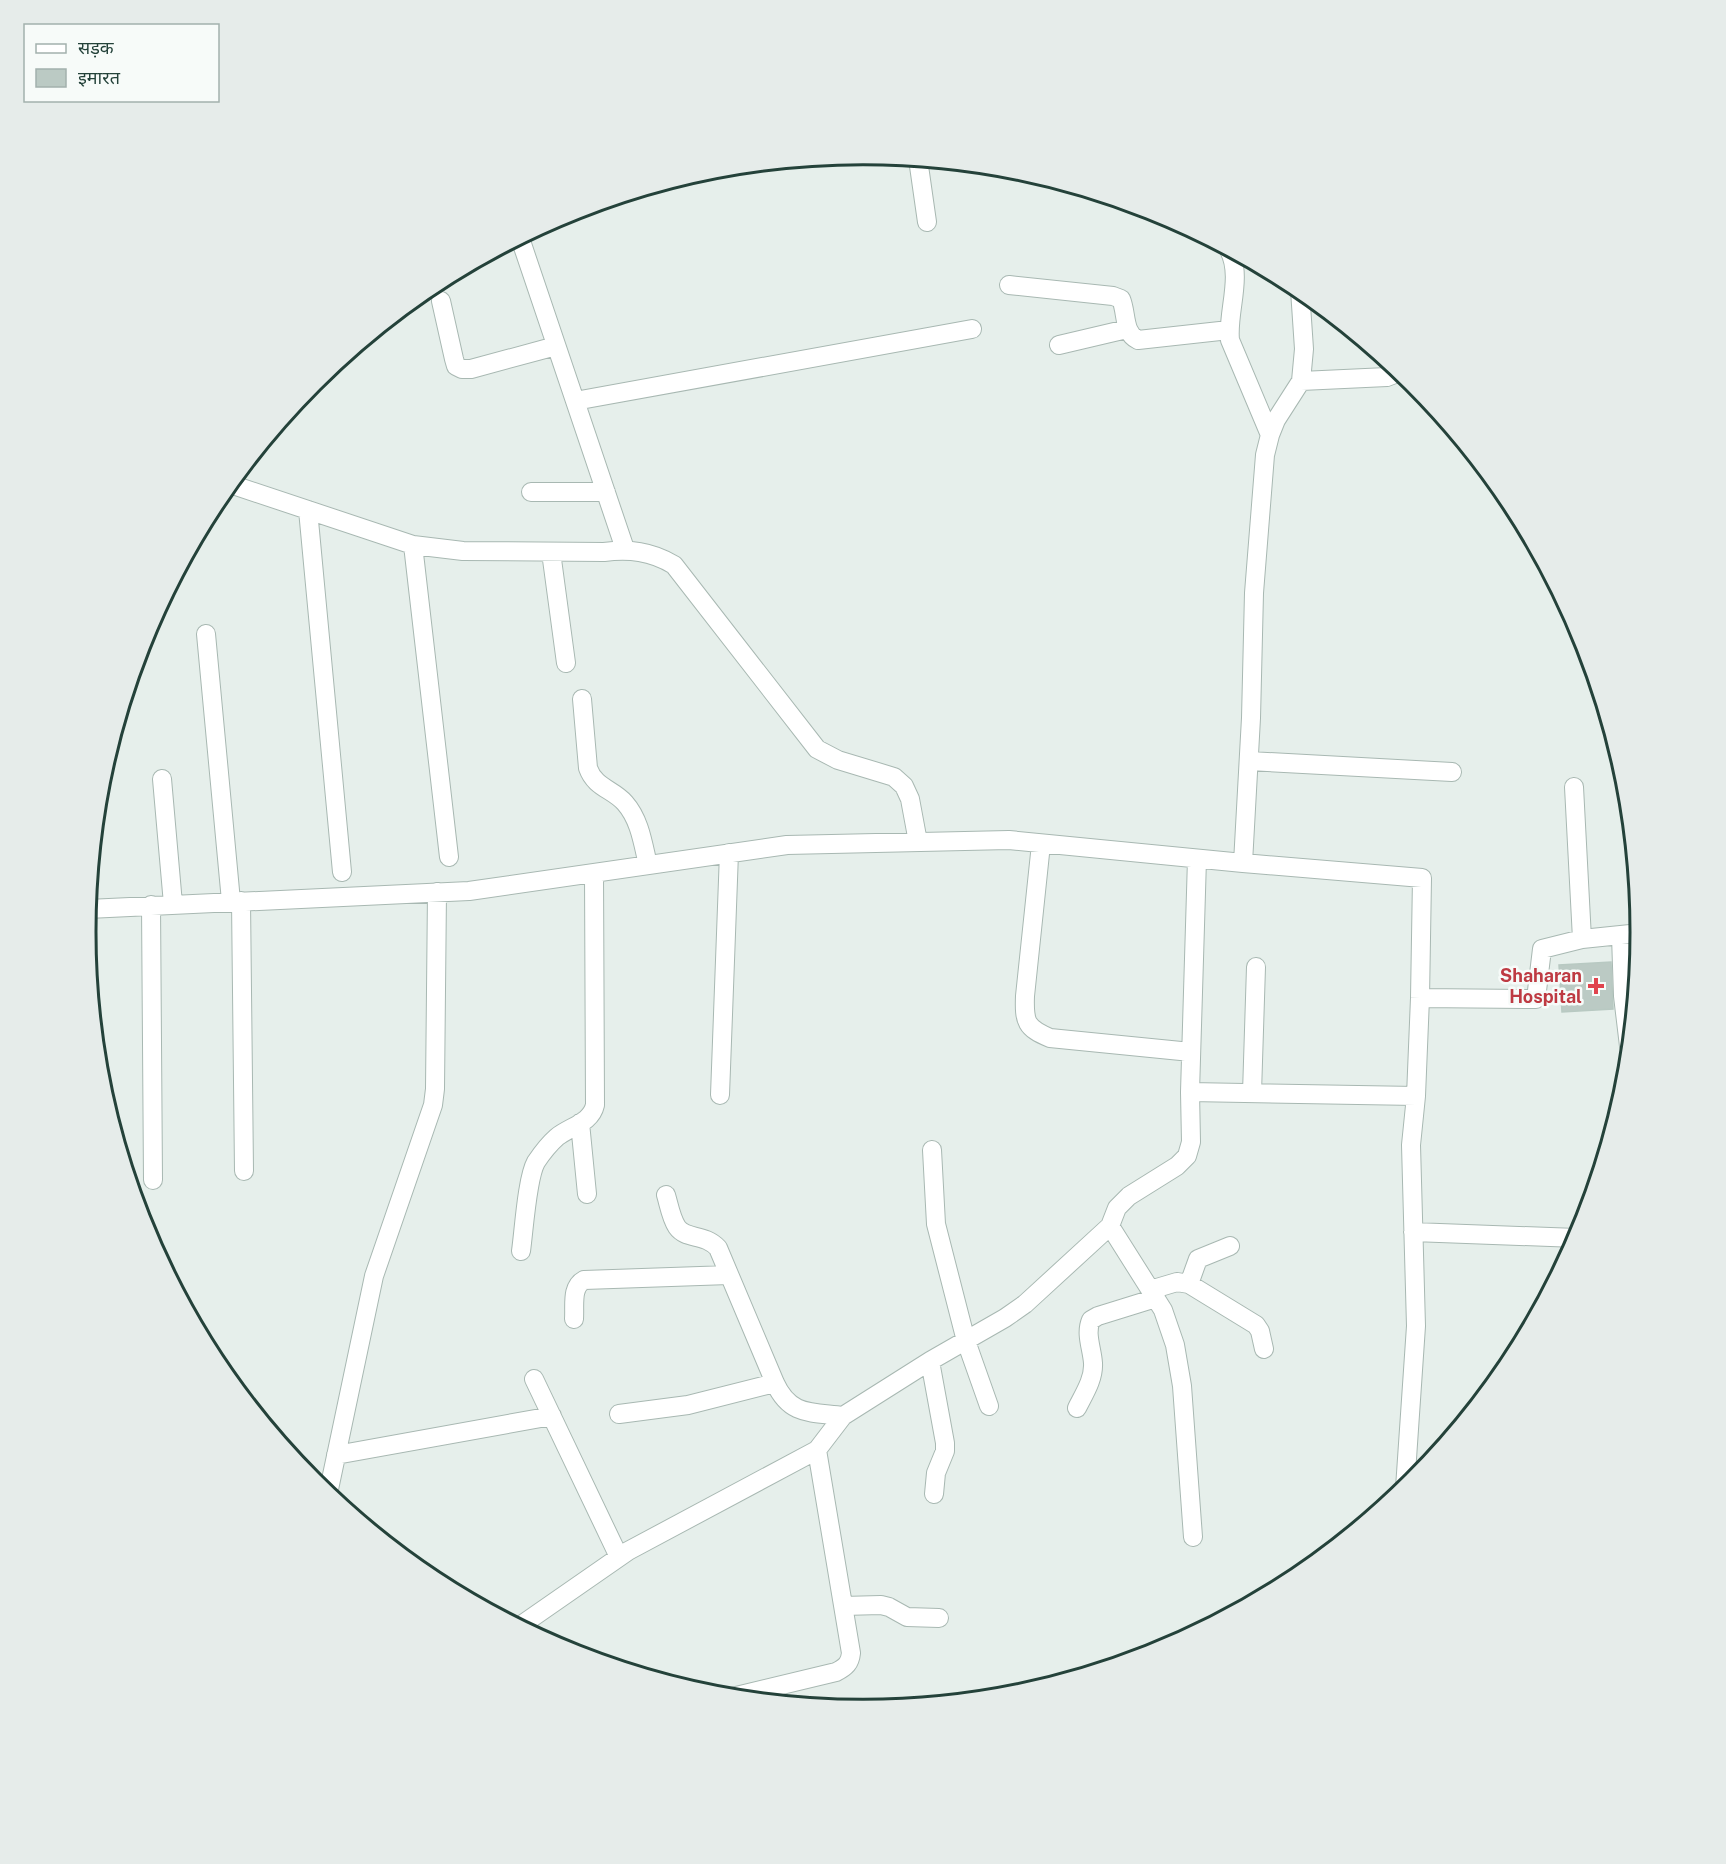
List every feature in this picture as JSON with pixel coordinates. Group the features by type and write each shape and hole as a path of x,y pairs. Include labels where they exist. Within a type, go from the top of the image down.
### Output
{"street":[{"path":"919,168 927,222"},
{"path":"522,245 625,549"},
{"path":"1233,260 1235,267 1230,340 1269,435"},
{"path":"1009,285 1113,296 1121,299 1127,329 1132,338 1138,340 1229,330"},
{"path":"441,301 454,360 456,366 462,369 471,369 556,346"},
{"path":"1243,863 1249,761 1254,593 1265,455 1269,435 1276,420 1301,381 1304,349 1301,302"},
{"path":"1059,345 1127,329"},
{"path":"575,401 972,330"},
{"path":"1301,381 1391,376"},
{"path":"239,487 413,545 463,551 604,552 625,549 652,554 674,565 817,750 838,760 894,777 904,786 910,799 918,842"},
{"path":"531,492 606,492"},
{"path":"308,510 342,872"},
{"path":"413,545 449,857"},
{"path":"551,552 566,663"},
{"path":"206,634 236,901 244,1171"},
{"path":"582,699 588,768 591,777 624,801 633,813 648,865"},
{"path":"1249,761 1452,772"},
{"path":"162,779 173,904"},
{"path":"1574,787 1582,939"},
{"path":"97,908 469,891 787,845 1009,840 1422,878 1416,1096 1411,1145 1416,1326 1406,1473"},
{"path":"1041,844 1025,996 1024,1016 1028,1024 1037,1033 1050,1038 1191,1052"},
{"path":"720,1095 729,853"},
{"path":"527,1621 619,1557 817,1450 843,1416 1025,1304 1110,1226 1117,1208 1129,1196 1177,1166 1187,1156 1191,1142 1190,1092 1197,859"},
{"path":"521,1251 531,1178 535,1165 555,1138 570,1127 589,1118 594,1112 594,873"},
{"path":"330,1483 374,1276 433,1105 437,892"},
{"path":"151,905 153,1180"},
{"path":"1420,998 1536,999 1542,949 1582,939 1630,935"},
{"path":"1621,936 1625,1012"},
{"path":"1252,1093 1256,967"},
{"path":"1190,1092 1416,1096"},
{"path":"580,1123 587,1194"},
{"path":"932,1150 936,1224 966,1341 989,1406"},
{"path":"666,1195 678,1228 683,1233 712,1241 718,1248 785,1402 809,1412 843,1416"},
{"path":"1110,1226 1163,1310 1175,1345 1182,1386 1193,1537"},
{"path":"1413,1232 1567,1238"},
{"path":"1189,1284 1198,1259 1230,1246"},
{"path":"574,1319 575,1290 578,1283 584,1280 729,1275"},
{"path":"1077,1408 1093,1371 1088,1334 1091,1320 1177,1282 1189,1284 1256,1324 1264,1349"},
{"path":"930,1361 945,1443 945,1451 936,1473 934,1494"},
{"path":"534,1379 619,1557"},
{"path":"619,1414 688,1405 775,1383"},
{"path":"336,1455 552,1416"},
{"path":"755,1691 837,1672 850,1661 852,1653 817,1450"},
{"path":"843,1606 881,1605 907,1617 939,1618"}],"building":[{"path":"1611,962 1613,1009 1562,1012 1559,965"}],"place":[{"name":"Shaharan Hospital","path":"1596,986"}]}
